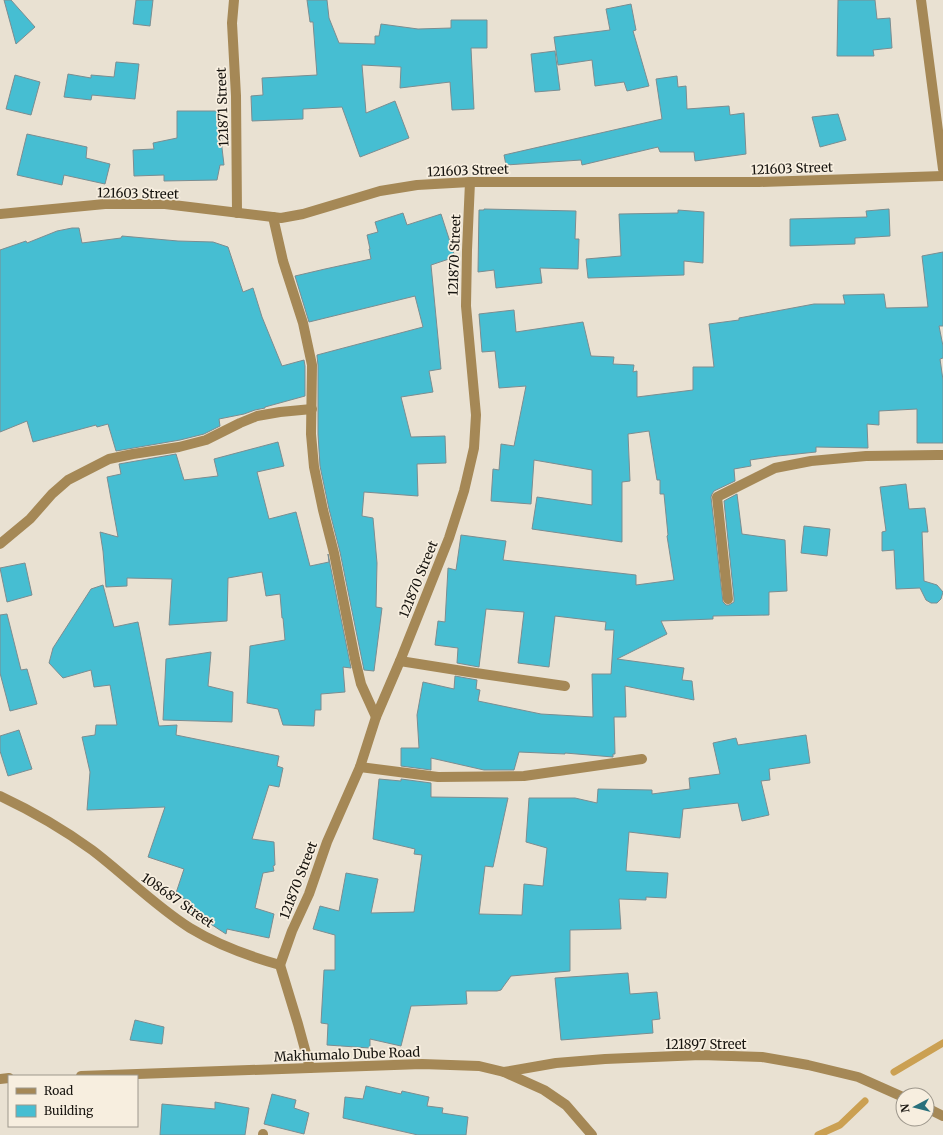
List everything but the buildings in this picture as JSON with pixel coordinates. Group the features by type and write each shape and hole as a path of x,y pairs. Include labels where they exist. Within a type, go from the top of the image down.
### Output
{"street":[{"name":"121871 Street","path":"234,0 232,22 236,96 237,213"},
{"path":"921,0 943,169"},
{"name":"121603 Street","path":"0,214 105,204 165,204 281,218 303,214 380,191 417,185 470,182 759,182 943,176"},
{"name":"121870 Street","path":"280,965 292,931 309,894 327,842 360,767 376,717 449,538 464,491 474,448 476,415 466,306 466,250 470,182"},
{"path":"273,217 283,261 303,323 312,364 311,434 314,467 334,553 361,684 376,717"},
{"path":"0,544 30,518 52,494 68,480 109,459 179,447 206,440 257,416 312,409"},
{"path":"728,599 717,497 775,468 812,460 866,456 943,455"},
{"path":"400,660 565,686"},
{"path":"360,767 438,777 524,776 642,759"},
{"name":"108687 Street","path":"0,796 53,824 92,850 151,899 190,927 224,946 256,959 280,965"},
{"path":"280,965 310,1068"},
{"name":"121897 Street","path":"504,1072 556,1063 605,1059 701,1055 762,1057 808,1065 858,1077 895,1093"},
{"name":"Makhumalo Dube Road","path":"110,1075 422,1064 479,1066 504,1072 544,1090 566,1105 592,1135"}],"waterway":[{"path":"894,1072 943,1043"},
{"path":"818,1135 840,1125 865,1101"}]}
